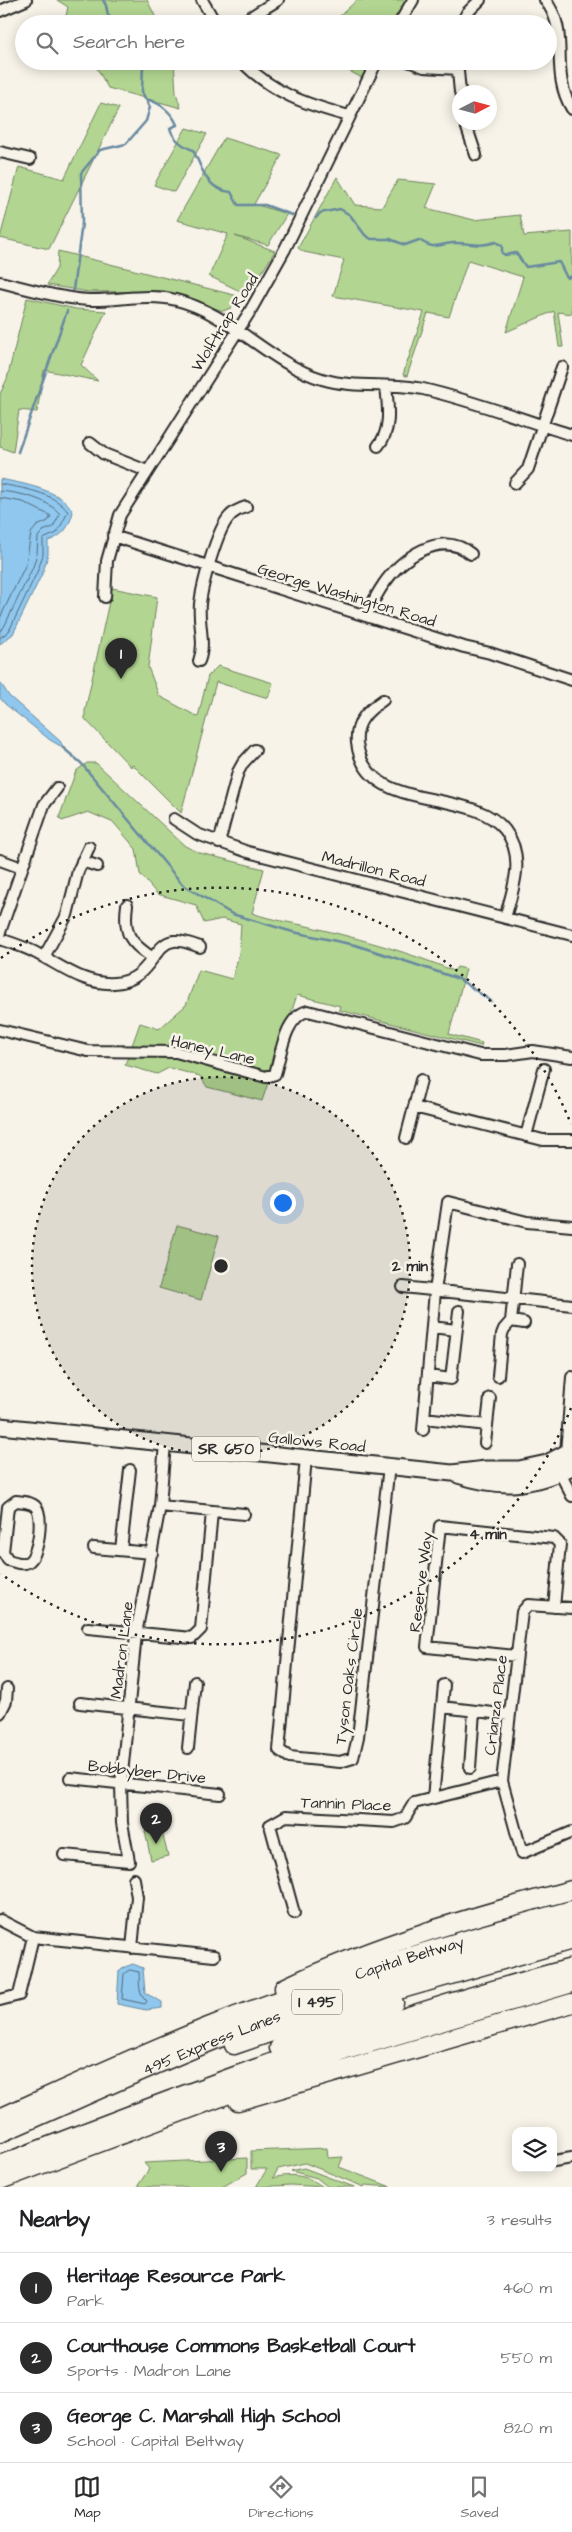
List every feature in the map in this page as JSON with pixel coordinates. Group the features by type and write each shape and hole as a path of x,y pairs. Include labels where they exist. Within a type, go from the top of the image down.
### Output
{"highway":[{"path":"156,2049 327,1968 438,1927 572,1890"},
{"name":"Capital Beltway","path":"0,2118 156,2049 256,2009 358,1973 572,1910"},
{"name":"495 Express Lanes","path":"0,2133 224,2036 299,2008 379,1980 572,1925"},
{"path":"70,2102 374,1997 572,1940"},
{"path":"180,2095 296,2040 358,2016 483,1974 572,1950"},
{"name":"I 495","path":"0,2164 314,2046 436,2006 572,1968"},
{"path":"0,2180 346,2050 572,1983"},
{"path":"99,2143 572,2003"}],"main road":[{"name":"Gallows Road","path":"0,1426 452,1473 526,1468 547,1463 568,1462"},
{"name":"Gallows Road","path":"452,1473 485,1483 534,1482 568,1462"}],"street":[{"path":"0,12 26,0"},
{"path":"202,0 211,15"},
{"path":"254,15 278,0"},
{"path":"404,15 413,0"},
{"path":"466,15 480,0"},
{"path":"545,0 554,8 565,26 568,47 563,81 565,94 572,109"},
{"path":"252,70 280,92 311,105 349,116"},
{"name":"Wolftrap Road","path":"105,597 105,571 112,536 120,515 146,471 237,331 285,249 372,70"},
{"path":"458,70 459,85"},
{"path":"467,130 476,156"},
{"path":"0,152 30,159"},
{"path":"0,282 73,298 108,299 146,296 176,300 208,312 278,357 321,379 362,386 424,389 572,435"},
{"path":"515,483 528,470 562,367"},
{"path":"378,446 385,438 388,425 386,386"},
{"path":"90,443 104,454 146,471"},
{"path":"199,661 203,644 200,604 209,567 226,522 236,511 246,507"},
{"name":"George Washington Road","path":"112,536 572,680"},
{"path":"366,616 391,574 411,556 445,543 457,545 471,554"},
{"path":"382,700 365,714 359,725 358,745 364,763 376,778 393,789 479,811 502,827 512,841 517,863 516,877 505,918"},
{"path":"219,843 238,772 243,763 255,750"},
{"path":"0,932 45,801 57,788"},
{"name":"Madrillon Road","path":"174,819 197,834 219,843 572,935"},
{"path":"44,957 67,915 82,861 89,847"},
{"path":"0,860 22,868"},
{"path":"82,861 97,866"},
{"path":"127,905 125,920 130,938 153,958"},
{"path":"0,939 44,957 71,974 114,983 132,979 140,974 161,946 172,941 179,940 200,947"},
{"name":"Haney Lane","path":"0,1030 88,1051 176,1052 272,1077 275,1074 292,1020 299,1013 308,1011 480,1055 506,1055 533,1050 572,1057"},
{"path":"526,1136 544,1069"},
{"path":"406,1138 421,1080"},
{"path":"414,1107 526,1136 555,1141 572,1140"},
{"path":"423,1430 435,1291 448,1202 527,1222 572,1226"},
{"path":"498,1376 502,1334 504,1328 511,1321 517,1264"},
{"path":"403,1287 572,1305"},
{"path":"428,1376 451,1379 458,1311"},
{"path":"511,1321 524,1323"},
{"path":"432,1327 456,1330"},
{"path":"572,1377 568,1462 572,1496"},
{"path":"485,1443 490,1398"},
{"path":"424,1418 487,1425"},
{"name":"Madron Lane","path":"64,1855 129,1861 122,1823 121,1784 136,1634 160,1506 165,1443"},
{"name":"Tyson Oaks Circle","path":"306,1458 278,1750 289,1757 340,1762 354,1758 358,1737 389,1466"},
{"path":"121,1550 130,1470"},
{"path":"16,1501 28,1502 36,1507 40,1517 35,1554 28,1562 16,1563 8,1560 3,1552 3,1515 16,1501"},
{"path":"160,1506 244,1514"},
{"path":"88,1628 192,1638 201,1629 212,1512"},
{"name":"Reserve Way","path":"516,1656 428,1647 440,1526 554,1538 560,1544 554,1606"},
{"path":"94,1548 152,1553"},
{"name":"Crianza Place","path":"572,1608 528,1605 522,1612 502,1781 522,1853 572,1832"},
{"path":"188,1748 195,1682"},
{"path":"433,1798 444,1685"},
{"path":"0,1713 6,1701 7,1689"},
{"path":"80,1703 191,1716"},
{"path":"442,1707 510,1715"},
{"path":"470,1768 474,1711"},
{"name":"Bobbyber Drive","path":"70,1778 220,1794"},
{"name":"Tannin Place","path":"294,1912 270,1826 286,1816 394,1822 405,1818 414,1803 502,1781"},
{"path":"132,1948 137,1897 134,1879"},
{"path":"0,1920 33,1937 214,1956"},
{"path":"0,2000 19,1995 33,1937"},
{"path":"557,2160 572,2158"}],"green space":[{"path":"57,0 147,0 154,15 66,15 68,7"},
{"path":"357,0 408,0 399,15 341,15"},
{"path":"98,70 175,70 176,93 181,108 108,88"},
{"path":"347,70 367,70 362,78"},
{"path":"101,103 119,108 49,249 0,238 19,167 64,179"},
{"path":"186,128 207,134 174,192 154,185"},
{"path":"224,138 282,155 254,204 287,214 268,245 235,236 275,251 248,295 209,276 228,234 177,220"},
{"path":"337,177 355,205 382,207 398,180 436,184 426,208 474,220 520,215 524,236 572,232 572,314 558,312 563,347 559,347 554,311 506,332 523,277 468,260 449,317 428,313 407,376 403,375 424,312 333,296 344,260 304,252 298,248"},
{"path":"58,251 238,296 231,308 223,311 165,291 89,292 47,285 57,268"},
{"path":"27,298 76,309 106,311 81,365 98,381 44,370 37,412 19,410 13,452 0,447 0,394 7,379"},
{"path":"112,588 157,597 148,667 159,696 198,717 208,676 218,666 273,683 268,698 216,682 181,813 132,764 131,767 85,719 85,711"},
{"path":"87,763 96,763 185,846 200,853 264,869 252,913 371,942 454,971 457,967 466,969 449,1034 482,1043 481,1046 339,1010 340,1006 297,995 262,1101 207,1087 200,1076 169,1068 157,1074 125,1065 140,1023 159,1029 186,1005 199,970 232,979 239,954 241,924 222,919 204,923 196,905 157,894 140,874 136,849 114,823 88,812 62,821 59,818 76,771"},
{"path":"177,1225 219,1236 201,1300 159,1288"},
{"path":"161,1828 168,1856 151,1860 145,1831"},
{"path":"327,2148 328,2158 343,2157 339,2167 391,2187 365,2185 364,2187 305,2163 278,2169 273,2178 299,2176 323,2187 291,2185 256,2187 267,2169 251,2169 251,2151"},
{"path":"247,2158 247,2173 222,2187 137,2187 149,2169 144,2163"},
{"path":"304,2168 354,2187 328,2187 317,2178 291,2171"}],"water":[{"path":"0,479 30,485 51,493 68,504 73,512 70,523 65,531 58,537 48,541 48,555 43,572 13,634 0,644"},
{"path":"0,682 9,696 60,741 64,748 50,740 5,704 0,698"},
{"path":"133,1964 143,1968 145,1993 162,2002 162,2008 146,2010 117,2004 119,1971"}],"waterway":[{"path":"103,0 108,15"},
{"path":"73,290 82,223 81,173 100,150 126,144 146,121 150,107 142,92 143,70"},
{"path":"148,100 157,103 169,113 177,125 170,128 173,136 193,150 210,182 222,190 231,192 238,205 265,205 292,215"},
{"path":"316,218 320,213 340,209 350,215 365,235 371,239 390,239 405,245 419,240 433,246 453,243 478,245 496,242 502,246 502,253 505,255 516,253 526,267 559,262 567,278 572,276"},
{"path":"18,452 67,311"},
{"path":"62,747 81,763 183,885 232,914 293,932 355,945 459,979 491,1001"}],"place":[{"name":"Heritage Resource Park","path":"121,679"},
{"name":"Courthouse Commons Basketball Court","path":"156,1844"},
{"name":"George C. Marshall High School","path":"221,2172"}]}
